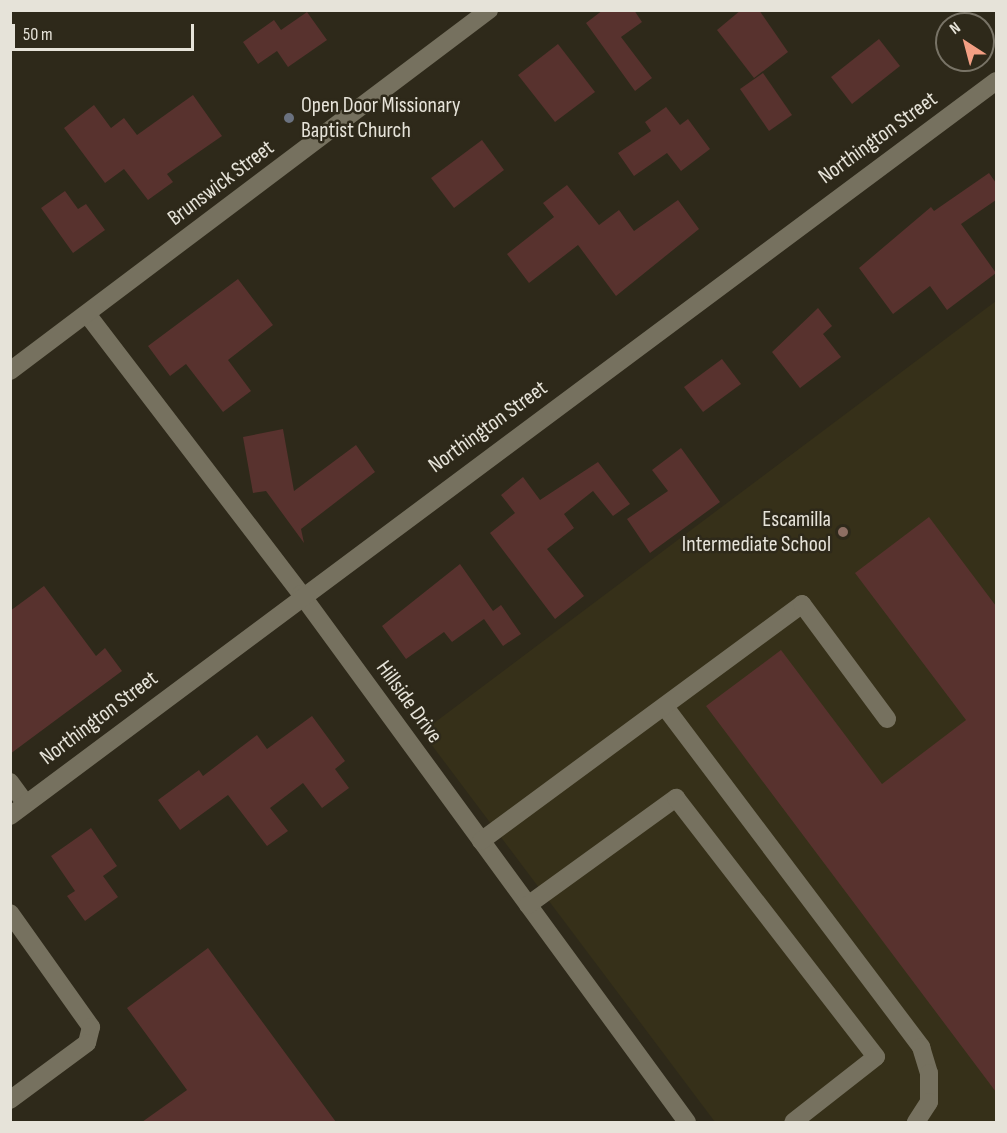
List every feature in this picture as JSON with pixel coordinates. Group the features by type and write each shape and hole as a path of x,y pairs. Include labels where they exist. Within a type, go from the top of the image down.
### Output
{"street":[{"name":"Brunswick Street","path":"10,371 489,10"},
{"name":"Northington Street","path":"10,816 301,594 996,81"},
{"name":"Hillside Drive","path":"87,314 301,594 687,1122"},
{"path":"481,841 802,604 887,718"},
{"path":"664,707 921,1047 929,1073 929,1102 916,1122"},
{"path":"10,782 26,804"},
{"path":"528,905 676,798 876,1057 794,1122"},
{"path":"10,914 91,1027 87,1043 10,1100"}],"shaded area":[{"name":"Escamilla Intermediate School","path":"996,301 996,1122 715,1122 422,732"}],"building":[{"path":"603,10 634,10 642,22 621,37 652,78 635,91 586,23"},
{"path":"741,10 759,10 788,52 754,78 717,30"},
{"path":"307,12 327,40 288,67 277,51 258,64 243,42 274,20 281,30"},
{"path":"879,39 900,66 852,104 831,77"},
{"path":"558,44 595,92 555,122 518,75"},
{"path":"763,73 792,115 769,131 740,89"},
{"path":"193,95 222,136 167,174 173,182 148,200 124,169 105,183 64,128 94,105 111,128 124,118 137,135"},
{"path":"666,107 680,125 688,119 710,149 681,171 667,153 634,176 618,153 651,131 645,122"},
{"path":"482,140 504,170 454,208 431,178"},
{"path":"989,173 996,183 996,200 961,224 996,273 947,310 930,286 893,314 859,268 931,207 934,211"},
{"path":"567,185 599,225 619,210 634,231 678,200 699,229 616,296 578,245 529,283 507,254 554,217 543,203"},
{"path":"65,191 78,209 86,204 105,230 73,253 41,208"},
{"path":"238,279 273,325 228,360 251,391 223,412 186,364 170,376 148,346"},
{"path":"818,308 832,326 823,334 841,357 800,388 772,352"},
{"path":"722,359 741,384 703,412 684,387"},
{"path":"283,429 294,491 356,445 375,472 301,529 304,543 266,491 253,493 243,437"},
{"path":"681,448 720,502 650,553 627,519 668,491 652,470"},
{"path":"598,462 630,504 613,516 593,491 564,514 574,528 547,549 584,596 555,619 490,533 515,513 501,495 523,477 540,500"},
{"path":"929,517 996,606 996,1092 706,706 781,650 882,784 966,720 855,573"},
{"path":"460,564 493,611 501,605 521,634 503,646 484,619 452,642 444,632 406,659 382,626"},
{"path":"44,586 96,656 105,648 122,671 10,754 10,611"},
{"path":"312,716 345,761 335,769 349,788 322,808 303,783 270,808 288,831 267,846 228,795 180,830 158,800 199,770 203,776 257,735 267,749"},
{"path":"91,828 117,866 103,876 118,897 85,921 67,896 75,891 51,856"},
{"path":"208,948 336,1122 142,1122 187,1090 127,1008"}],"place":[{"name":"Open Door Missionary Baptist Church","path":"289,118"},
{"name":"Escamilla Intermediate School","path":"843,532"}]}
